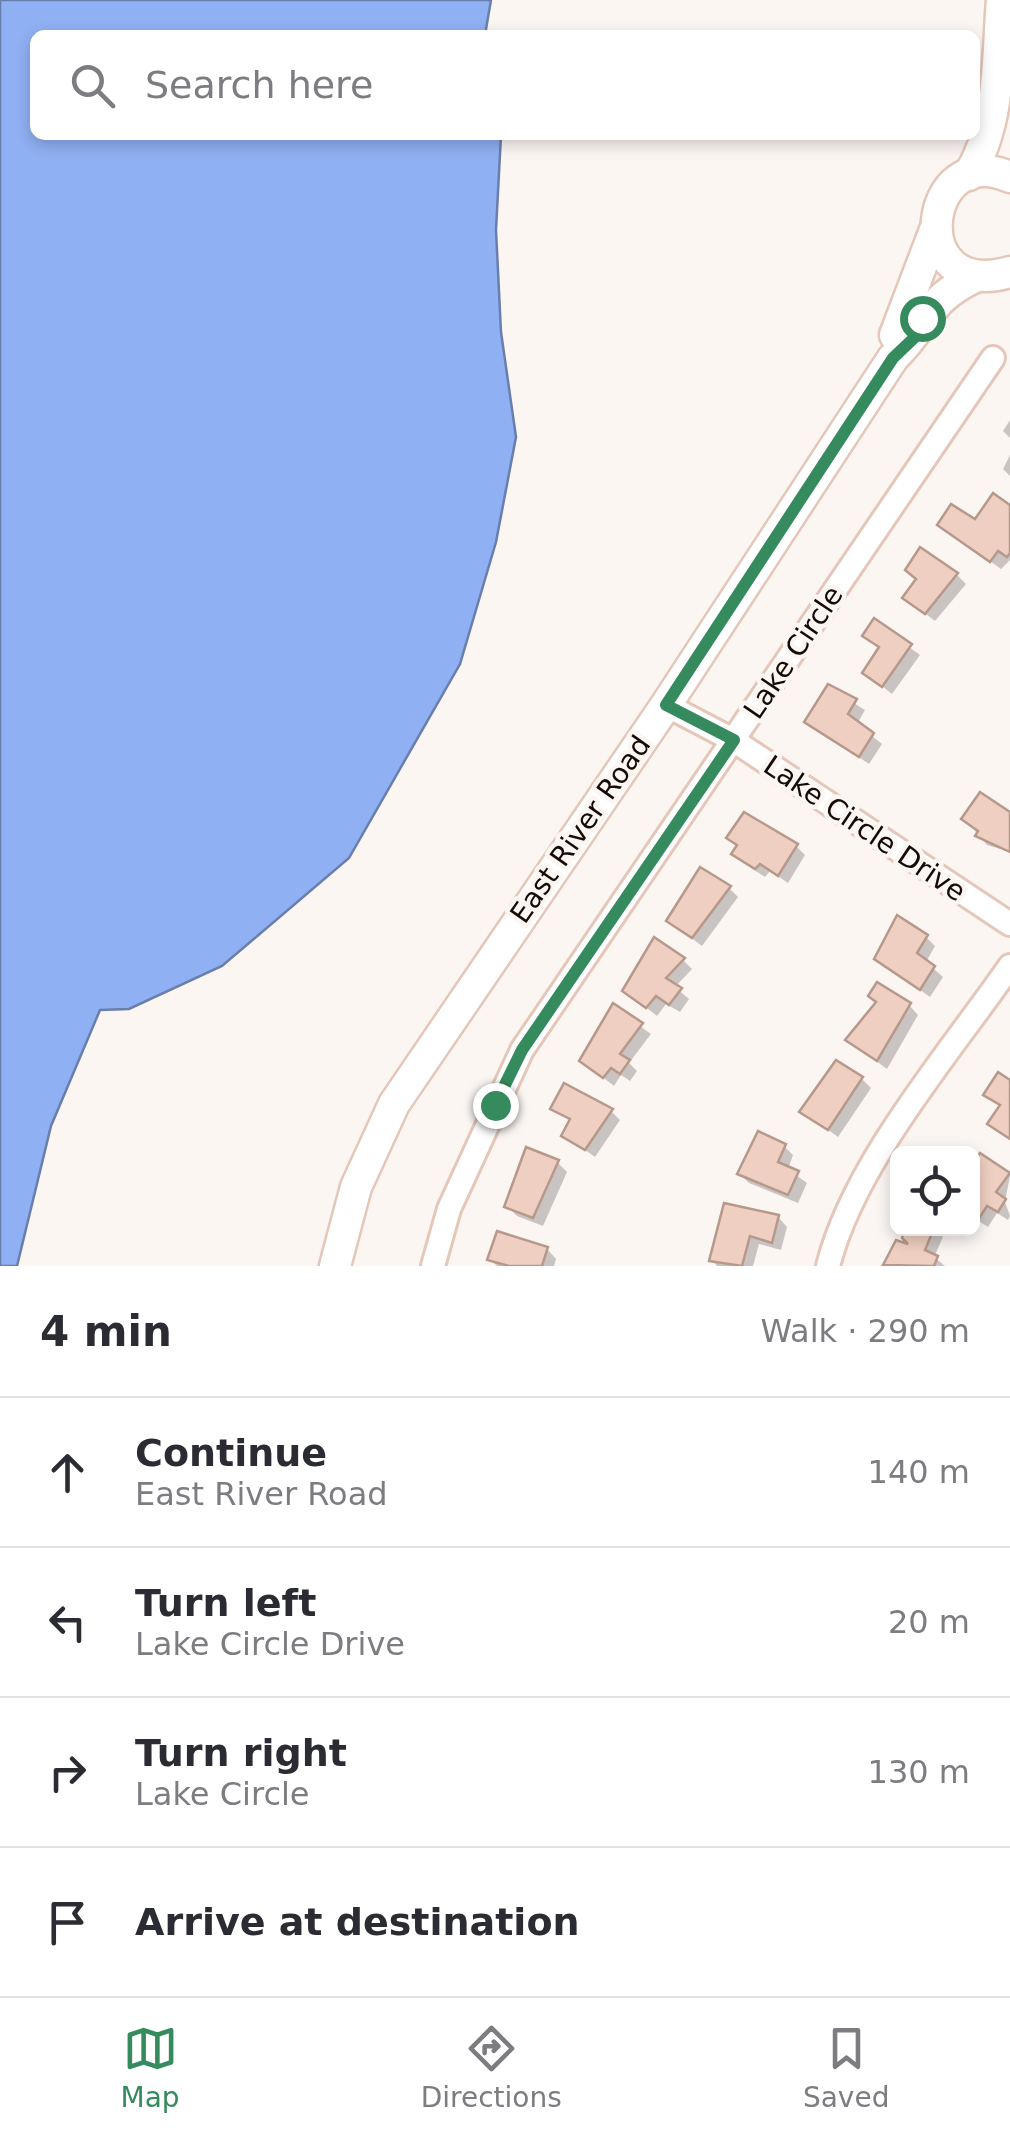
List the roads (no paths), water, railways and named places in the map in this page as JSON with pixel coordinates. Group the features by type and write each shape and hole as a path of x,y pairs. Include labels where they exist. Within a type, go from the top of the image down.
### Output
{"street":[{"path":"970,175 990,134 1002,0"},
{"path":"997,74 1010,102"},
{"path":"970,175 987,172 1010,177"},
{"name":"East River Road","path":"893,358 896,332 935,230 942,198 970,175"},
{"path":"935,230 948,260 1000,275"},
{"name":"East River Road","path":"335,1266 356,1187 394,1104 666,705 893,358 914,338 934,302 946,290 1000,275"},
{"name":"Lake Circle","path":"433,1266 449,1208 522,1050 993,358"},
{"name":"Lake Circle Drive","path":"666,705 734,740 1010,924"},
{"path":"828,1266 843,1218 868,1170 1010,966"}],"water":[{"path":"0,0 491,0 486,30 30,30 30,140 501,140 496,230 501,332 516,437 496,542 460,664 349,858 222,966 129,1009 100,1010 51,1126 17,1266 0,1266"}]}
